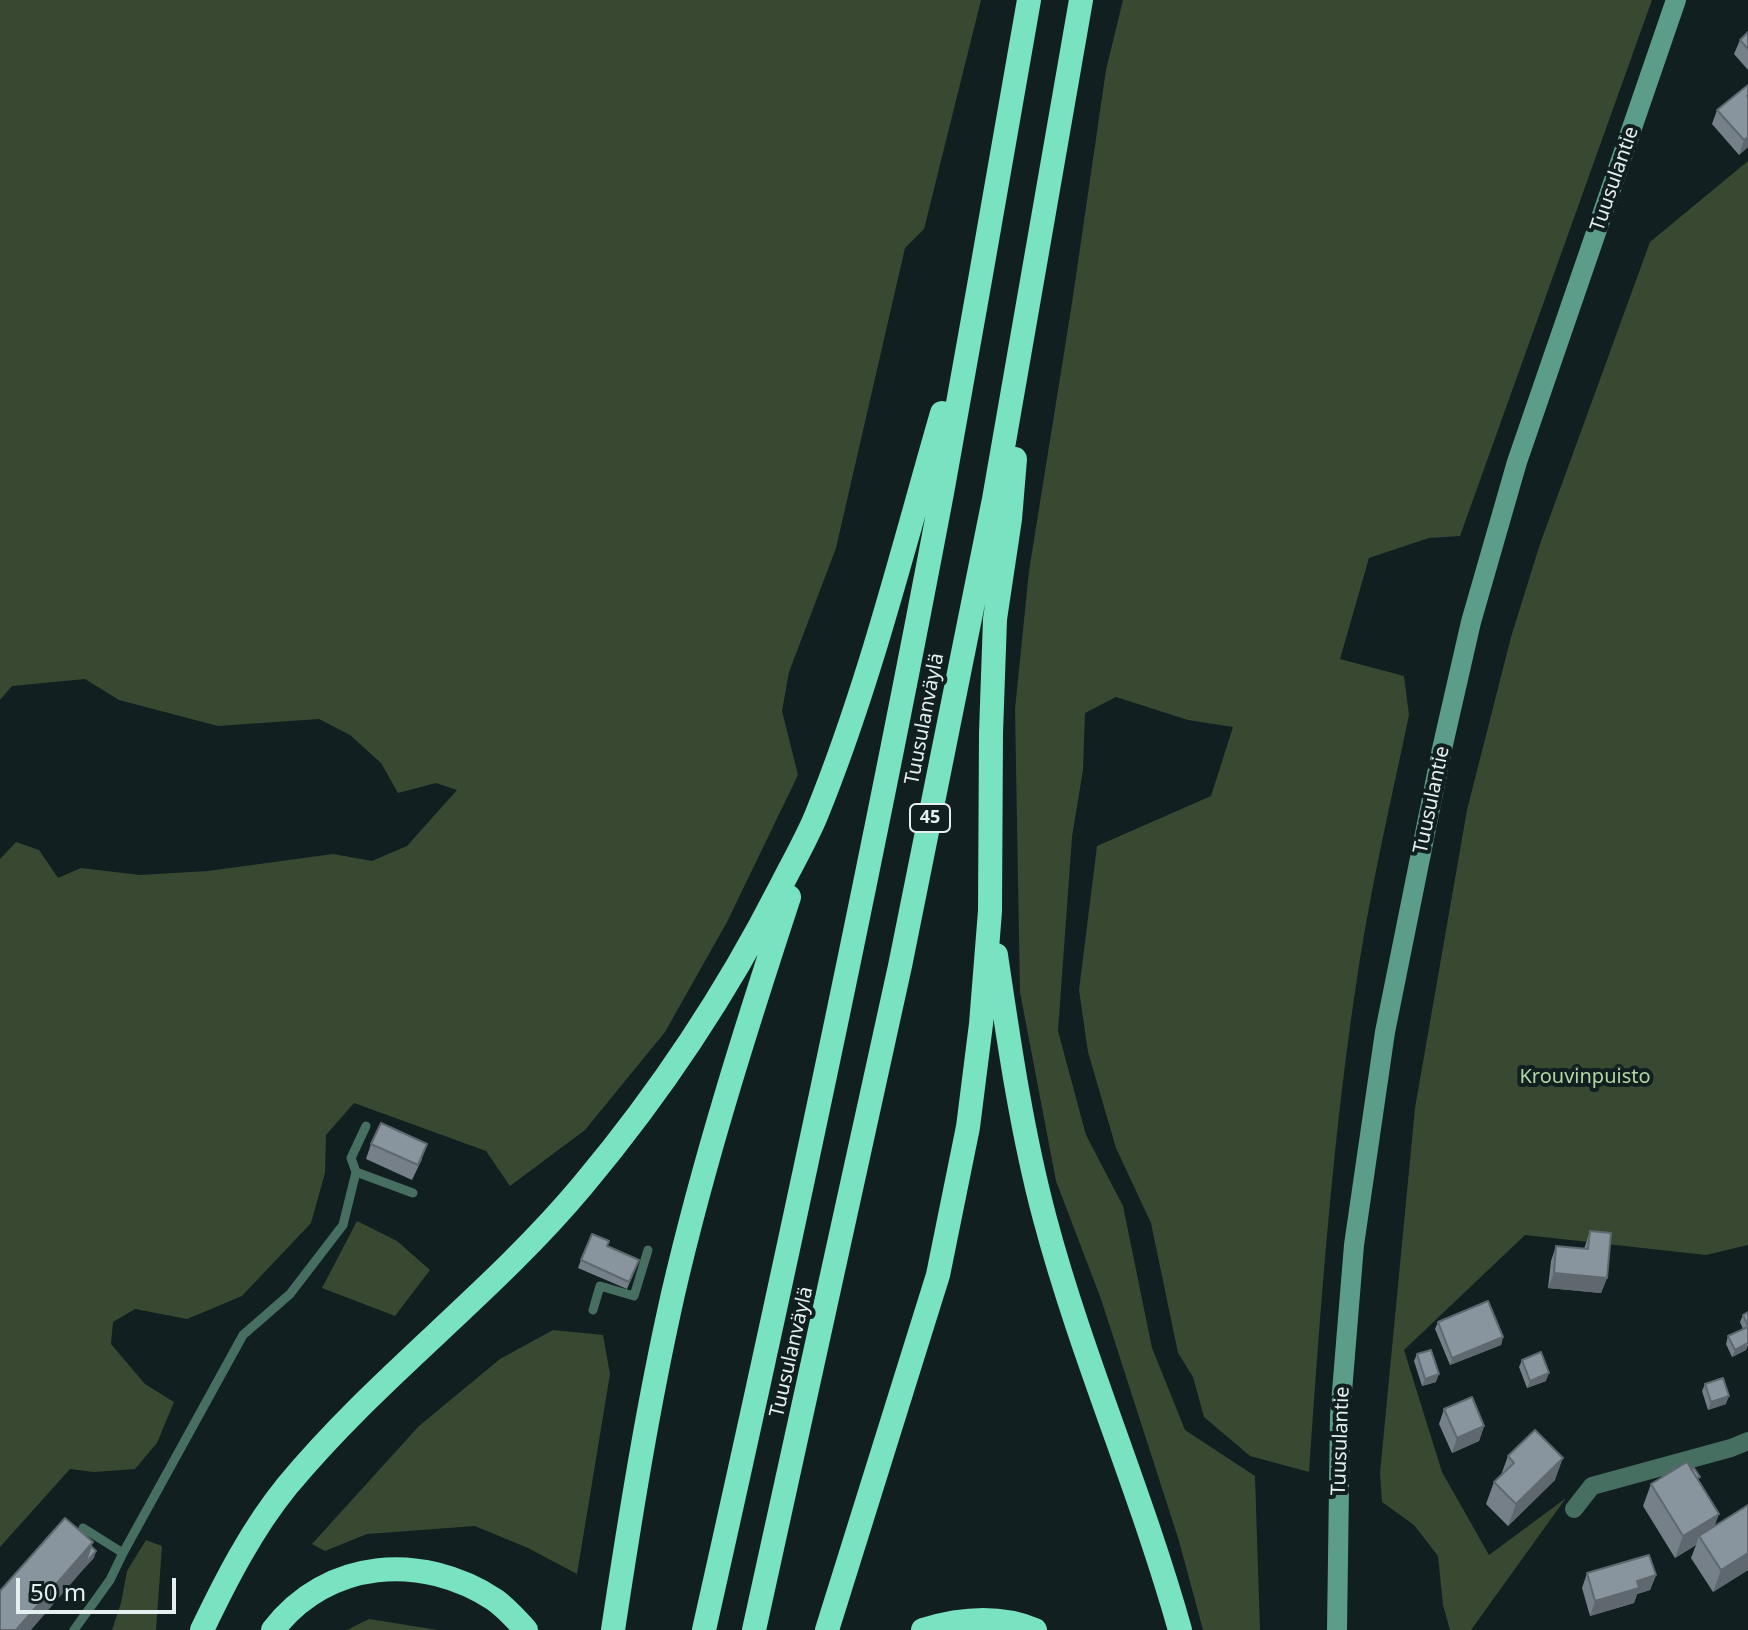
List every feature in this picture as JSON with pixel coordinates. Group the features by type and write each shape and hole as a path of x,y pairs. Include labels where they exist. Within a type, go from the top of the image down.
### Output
{"highway":[{"name":"Tuusulanväylä","path":"704,1630 779,1298 850,960 942,492 1029,0"},
{"name":"Tuusulanväylä","path":"754,1630 900,966 994,499 1081,0"},
{"path":"613,1630 628,1531 673,1294 737,1054 815,819 855,710 978,287"},
{"path":"827,1630 938,1275 968,1127 981,1024 990,911 995,619 1010,519 1026,311"},
{"path":"202,1630 253,1533 285,1489 320,1448 370,1398 516,1259 582,1187 642,1111 712,1011 815,819"},
{"path":"990,911 1004,1010 1044,1217 1076,1326 1180,1630"},
{"path":"273,1630 286,1613 316,1589 354,1574 389,1568 425,1572 461,1582 497,1601 526,1630"},
{"path":"923,1630 946,1623 986,1619 1035,1630"}],"main road":[{"name":"Tuusulantie","path":"1337,1630 1340,1416 1354,1245 1385,1032 1442,749 1471,622 1517,462 1676,0"}],"street":[{"path":"1574,1509 1592,1486 1748,1441"}],"lane":[{"path":"74,1630 110,1580 243,1335 290,1294 343,1225 356,1172 351,1158 366,1126"},
{"path":"356,1172 413,1193"},
{"path":"593,1310 600,1286 634,1296 648,1250"},
{"path":"83,1528 123,1553"}],"green space":[{"path":"0,0 981,0 924,229 905,248 836,548 789,672 782,711 798,775 727,922 665,1032 585,1130 510,1186 486,1151 354,1103 326,1135 325,1173 311,1223 242,1296 187,1319 135,1309 113,1322 111,1344 145,1384 174,1402 157,1443 135,1469 94,1472 70,1469 0,1547 0,859 16,842 39,850 58,878 81,868 140,875 208,871 333,854 372,861 407,846 457,790 436,783 398,793 381,763 350,735 319,719 218,726 119,700 85,679 12,686 0,700"},
{"path":"1123,0 1652,0 1460,536 1429,538 1369,558 1340,659 1404,676 1409,715 1360,959 1342,1087 1309,1472 1250,1456 1204,1417 1193,1377 1178,1353 1151,1223 1116,1148 1088,1052 1079,990 1097,846 1211,796 1233,727 1188,720 1116,697 1085,713 1083,770 1072,837 1058,1031 1086,1135 1123,1206 1152,1348 1185,1430 1255,1476 1260,1630 1203,1630 1179,1541 1101,1299 1056,1181 1020,992 1015,709 1029,571 1106,70"},
{"name":"Krouvinpuisto","path":"1748,161 1748,1245 1706,1255 1525,1235 1404,1350 1442,1472 1489,1555 1566,1498 1471,1630 1450,1630 1443,1605 1438,1556 1414,1525 1382,1502 1380,1473 1415,1108 1467,810 1511,637 1540,544 1650,242"},
{"path":"357,1221 397,1241 430,1270 395,1316 322,1288"},
{"path":"553,1330 603,1335 610,1374 577,1574 528,1548 475,1526 367,1534 325,1551 312,1544 419,1426 500,1359"},
{"path":"146,1540 162,1546 156,1630 112,1630 127,1571"},
{"path":"369,1619 438,1630 347,1630"}],"building":[{"path":"1748,32 1748,49 1740,40"},
{"path":"1748,85 1748,137 1744,140 1717,110"},
{"path":"381,1123 427,1144 418,1165 371,1144"},
{"path":"1590,1231 1611,1233 1607,1278 1554,1273 1556,1246 1588,1249"},
{"path":"592,1234 609,1241 607,1246 639,1260 629,1282 581,1260"},
{"path":"1488,1301 1503,1337 1452,1358 1438,1322"},
{"path":"1748,1327 1748,1343 1735,1350 1728,1336"},
{"path":"1431,1350 1439,1374 1425,1379 1417,1354"},
{"path":"1541,1352 1549,1373 1530,1381 1522,1360"},
{"path":"1723,1378 1729,1396 1711,1402 1705,1384"},
{"path":"1472,1397 1484,1426 1457,1438 1444,1409"},
{"path":"1535,1430 1563,1458 1516,1504 1494,1482 1514,1463 1508,1456"},
{"path":"1687,1462 1719,1514 1683,1536 1651,1484"},
{"path":"1748,1505 1748,1553 1721,1570 1699,1536"},
{"path":"65,1518 93,1542 16,1630 0,1630 0,1591"},
{"path":"91,1546 96,1551 85,1564"},
{"path":"1649,1555 1656,1575 1637,1581 1639,1588 1595,1601 1587,1573"}]}
